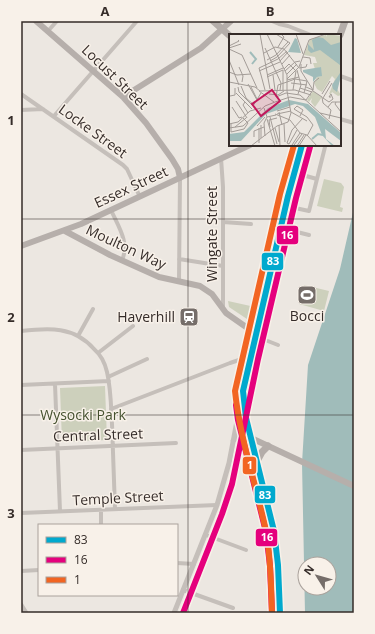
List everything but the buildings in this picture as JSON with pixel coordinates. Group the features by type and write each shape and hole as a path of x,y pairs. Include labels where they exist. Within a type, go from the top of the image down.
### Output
{"main road":[{"name":"Locust Street","path":"36,21 123,97 146,123 168,154 178,169 180,178"},
{"path":"213,21 229,35"},
{"path":"222,29 223,21"},
{"path":"123,97 201,48 231,21"},
{"path":"340,34 345,21"},
{"name":"Essex Street","path":"21,246 64,231 248,146"},
{"path":"280,613 280,582 274,531 244,408 243,391 255,335 302,146"},
{"name":"Moulton Way","path":"64,231 97,249 159,277 194,284 207,290 217,299 223,310 255,335"},
{"path":"251,438 354,486"},
{"path":"257,461 262,452 269,447"}],"street":[{"path":"48,31 57,21"},
{"path":"54,116 137,21"},
{"path":"272,21 308,34"},
{"path":"341,76 354,81"},
{"name":"Locke Street","path":"21,94 123,165 129,173 140,197"},
{"path":"21,110 44,109"},
{"path":"341,119 354,123"},
{"path":"286,206 309,211 325,146"},
{"name":"Wingate Street","path":"221,158 223,187 223,310"},
{"path":"295,173 317,179"},
{"path":"179,281 180,178"},
{"path":"111,210 125,244 122,260"},
{"path":"223,222 251,224"},
{"path":"281,228 310,235"},
{"path":"180,258 223,266"},
{"path":"78,336 93,309"},
{"path":"98,353 133,326"},
{"path":"21,331 47,329 64,331 87,341 103,360 109,379 115,509"},
{"path":"255,335 278,345"},
{"path":"111,409 230,363 250,358"},
{"path":"21,385 55,384 109,379 147,359"},
{"path":"55,384 60,511"},
{"path":"174,613 217,505 229,463 243,391"},
{"path":"233,440 243,435 251,438"},
{"name":"Central Street","path":"21,450 176,443"},
{"name":"Temple Street","path":"21,513 217,505"},
{"path":"100,510 101,524"},
{"path":"206,535 246,550"},
{"path":"178,563 194,564"},
{"path":"21,571 38,570"},
{"path":"184,590 233,608"},
{"path":"21,606 24,612"}],"green space":[{"path":"324,179 341,183 344,187 340,207 343,208 342,212 317,206"},
{"path":"304,285 329,291 324,311 299,304"},
{"path":"228,301 255,307 253,315 247,319 229,307"},
{"name":"Wysocki Park","path":"105,386 107,440 62,442 60,388"}],"water":[{"path":"354,208 354,613 305,613 305,596 337,596 337,556 304,556 302,463 308,365 340,269"}],"transit line":[{"name":"1","path":"272,613 268,541 244,444 235,391 280,194 294,146"},
{"name":"83","path":"280,613 278,565 274,531 246,418 243,391 288,196 302,146"},
{"name":"16","path":"183,613 222,514 232,484 258,359 296,198 310,147"},
{"name":"16","path":"236,405 238,420 266,532 270,566 272,613"}],"place":[{"name":"Bocci","path":"307,295"},
{"name":"Haverhill","path":"189,317"}]}
